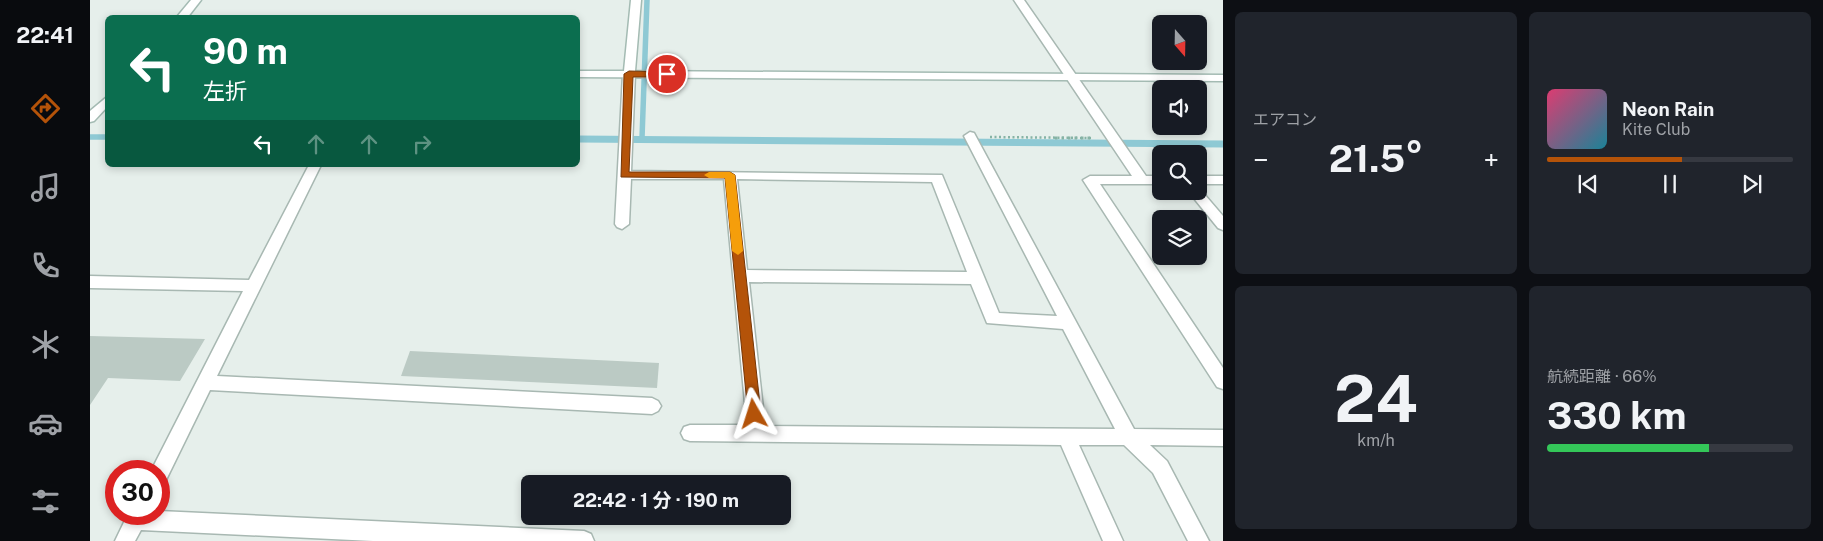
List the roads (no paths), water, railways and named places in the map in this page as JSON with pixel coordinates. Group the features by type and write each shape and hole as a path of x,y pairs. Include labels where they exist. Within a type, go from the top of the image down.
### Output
{"street":[{"path":"183,15 196,0"},
{"path":"622,224 629,74 636,0"},
{"path":"1019,0 1142,180"},
{"path":"580,74 1223,78"},
{"path":"90,118 105,102"},
{"path":"970,136 1129,438 1160,467 1199,541"},
{"path":"166,460 314,167"},
{"path":"624,175 937,178 993,319 1068,323"},
{"path":"730,175 756,433"},
{"path":"1152,180 1090,180 1223,382"},
{"path":"1207,180 1223,180"},
{"path":"1202,200 1223,225"},
{"path":"740,276 976,278"},
{"path":"90,282 254,286"},
{"path":"205,383 652,406"},
{"path":"690,433 1223,438"},
{"path":"1066,436 1113,541"},
{"path":"170,519 584,541"},
{"path":"124,541 133,525"}],"waterway":[{"path":"642,138 647,0"},
{"path":"90,137 105,137"},
{"path":"580,139 1223,144"}]}
